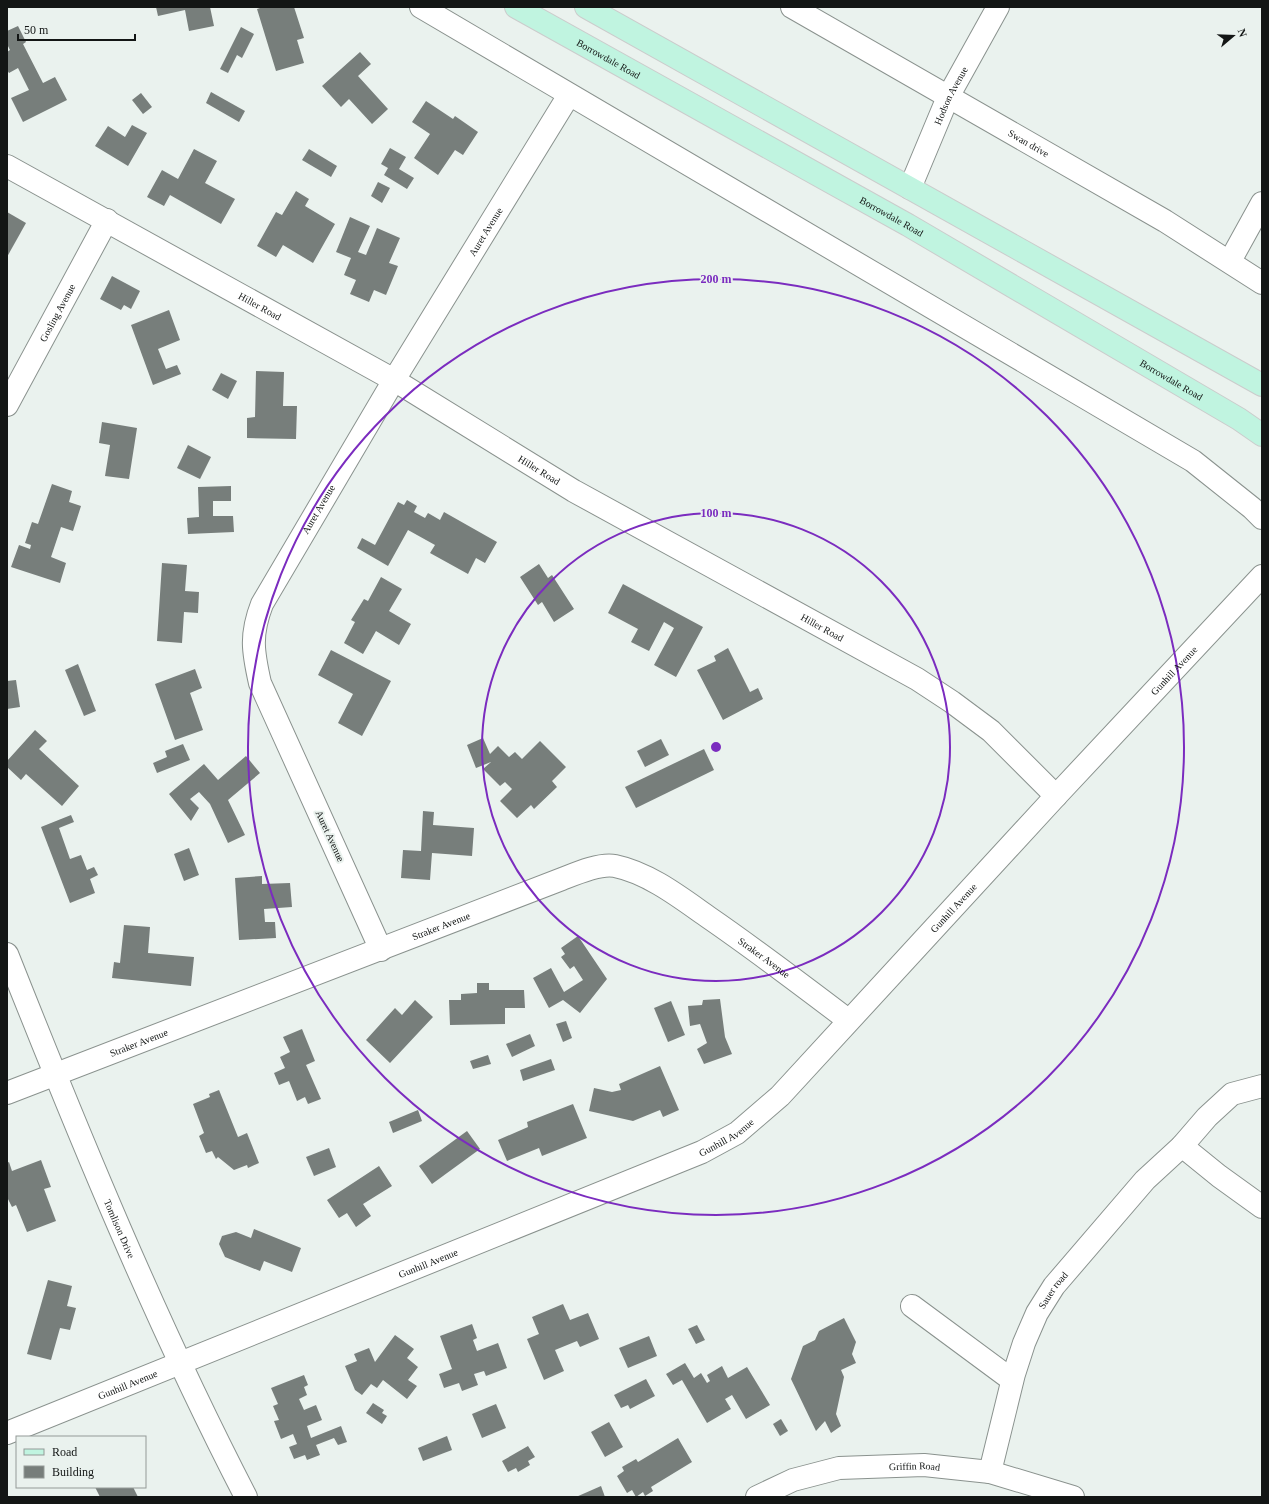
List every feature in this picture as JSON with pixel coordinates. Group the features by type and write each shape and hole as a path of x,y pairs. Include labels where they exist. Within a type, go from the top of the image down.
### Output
{"main road":[{"name":"Borrowdale Road","path":"516,7 908,225 1239,419 1262,435"},
{"path":"586,7 1262,385"}],"street":[{"path":"421,7 1193,461 1252,508 1262,518"},
{"name":"Swan drive","path":"792,7 1164,221 1230,261 1262,283"},
{"name":"Hodson Avenue","path":"910,188 948,97 998,7"},
{"name":"Auret Avenue","path":"381,950 260,683 253,650 255,622 262,604 394,380 569,95"},
{"name":"Hiller Road","path":"7,166 394,380 574,491 917,679 952,702 991,731 1056,796"},
{"path":"1230,261 1262,203"},
{"name":"Gosling Avenue","path":"7,405 107,220"},
{"name":"Gunhill Avenue","path":"7,1433 702,1152 737,1133 759,1116 780,1096 848,1020 956,906 1056,796 1262,576"},
{"name":"Straker Avenue","path":"7,1093 381,950 562,878 589,869 614,866 641,875 681,898 761,954 848,1020"},
{"name":"Tomlison Drive","path":"7,954 55,1074 179,1363 246,1497"},
{"name":"Sauer road","path":"990,1472 1012,1380 1024,1343 1037,1314 1054,1286 1145,1180 1182,1146 1208,1117 1232,1094 1262,1086"},
{"path":"1182,1146 1219,1176 1262,1206"},
{"path":"912,1306 1012,1380"},
{"name":"Griffin Road","path":"757,1497 793,1480 839,1468 924,1465 990,1472 1073,1497"}],"building":[{"path":"156,7 210,7 214,26 189,31 185,10 158,16"},
{"path":"263,7 294,7 304,38 297,40 304,63 276,71 257,9"},
{"path":"18,26 26,42 23,44 43,83 55,77 67,100 23,122 11,98 29,90 18,68 9,73 7,70 7,52 10,50 7,44 7,31"},
{"path":"241,27 254,34 242,58 237,55 228,73 220,69"},
{"path":"360,52 371,64 358,76 388,109 372,124 349,99 341,107 322,86"},
{"path":"211,92 245,111 239,122 206,103"},
{"path":"141,93 152,107 143,114 132,100"},
{"path":"426,101 453,119 455,116 478,132 463,155 455,150 438,175 414,158 430,134 412,122"},
{"path":"132,125 147,133 128,166 95,146 108,126 125,137"},
{"path":"390,148 406,157 399,169 414,178 407,189 384,175 388,168 381,164"},
{"path":"194,149 217,161 205,183 235,199 221,224 170,195 164,206 147,197 162,170 178,179"},
{"path":"309,149 337,166 331,177 302,160"},
{"path":"378,182 390,188 382,203 371,196"},
{"path":"296,191 309,199 305,206 335,224 313,263 283,245 276,257 257,246 276,212 282,215"},
{"path":"7,212 26,223 7,257"},
{"path":"350,217 370,226 358,252 366,255 377,228 400,238 389,263 398,266 386,295 374,290 369,302 350,294 356,280 344,275 351,258 336,252"},
{"path":"112,276 140,291 131,309 124,305 121,310 100,299"},
{"path":"169,310 180,340 158,349 166,369 177,365 181,374 153,385 131,325"},
{"path":"256,371 284,372 283,406 297,406 296,439 247,438 247,418 255,417"},
{"path":"221,373 237,381 228,399 212,390"},
{"path":"102,422 137,428 129,479 105,476 110,445 99,443"},
{"path":"188,445 211,457 200,479 177,468"},
{"path":"52,484 72,491 69,502 81,506 73,531 61,527 51,557 66,563 60,583 11,567 19,545 30,549 31,545 25,543 32,522 38,524"},
{"path":"231,486 231,501 213,501 213,516 233,516 234,532 188,534 187,518 199,517 198,487"},
{"path":"407,500 417,506 414,512 425,518 428,513 440,520 444,512 497,542 485,563 476,558 468,574 430,553 435,545 408,530 388,566 357,548 362,538 375,545 398,502 404,505"},
{"path":"162,563 187,565 185,591 199,592 198,613 184,612 182,643 157,641"},
{"path":"539,564 548,578 552,575 574,609 554,622 542,602 538,605 520,577"},
{"path":"381,577 402,589 389,611 411,624 399,645 376,631 363,654 344,643 355,622 351,620 364,599 368,601"},
{"path":"623,584 703,627 676,677 654,665 674,628 664,622 649,651 631,642 638,629 608,613"},
{"path":"728,648 750,692 758,688 763,699 723,720 697,670 716,661 714,656"},
{"path":"331,650 391,681 362,736 338,723 353,694 318,675"},
{"path":"78,664 96,711 84,716 65,670"},
{"path":"195,669 202,688 190,693 203,730 175,740 155,684"},
{"path":"16,680 20,707 7,709 7,681"},
{"path":"35,730 47,741 39,749 79,786 62,806 26,774 21,780 7,767 7,761"},
{"path":"483,738 490,754 498,746 509,757 515,752 522,759 540,741 566,767 552,781 557,787 534,809 531,805 517,818 500,801 512,789 505,782 500,786 483,769 491,762 476,768 467,745"},
{"path":"661,739 669,755 645,767 637,751"},
{"path":"183,744 190,760 157,773 153,763 167,757 165,751"},
{"path":"704,749 714,770 636,808 625,787"},
{"path":"246,756 260,773 228,800 245,835 228,843 210,804 199,792 190,799 199,808 191,821 169,794 204,764 218,780"},
{"path":"423,811 434,812 433,825 474,828 472,856 432,853 430,880 401,878 403,850 421,851"},
{"path":"71,815 74,822 59,828 70,859 81,855 87,870 94,867 98,875 90,879 95,893 70,903 41,827"},
{"path":"189,848 199,875 184,881 174,854"},
{"path":"262,876 262,884 290,883 292,907 264,909 265,922 275,922 276,938 239,940 235,878"},
{"path":"124,925 150,927 148,953 194,957 191,986 112,978 114,962 120,963"},
{"path":"578,936 607,979 580,1013 563,1000 549,1008 533,978 551,968 564,992 583,980 574,966 570,969 561,957 565,954 561,948"},
{"path":"477,983 489,983 489,990 524,990 525,1008 505,1008 505,1024 450,1025 449,1000 461,1000 461,994 477,993"},
{"path":"720,999 725,1037 732,1054 704,1064 697,1049 707,1043 700,1024 690,1026 688,1006 702,1005 703,1000"},
{"path":"415,1000 433,1017 390,1063 366,1040 395,1008 402,1015"},
{"path":"671,1001 685,1035 668,1042 654,1008"},
{"path":"566,1021 572,1038 563,1042 556,1024"},
{"path":"302,1029 315,1061 306,1065 321,1099 308,1104 305,1097 297,1101 289,1081 279,1085 274,1073 285,1068 280,1057 290,1052 283,1037"},
{"path":"530,1034 535,1046 512,1057 506,1044"},
{"path":"488,1055 491,1064 473,1069 470,1061"},
{"path":"551,1059 555,1070 523,1081 520,1070"},
{"path":"660,1066 679,1110 663,1117 660,1110 633,1121 589,1111 594,1088 612,1092 621,1090 619,1084"},
{"path":"219,1090 238,1137 247,1133 259,1163 248,1168 247,1165 234,1170 218,1157 216,1159 212,1151 206,1153 199,1136 204,1133 193,1104 210,1097 209,1094"},
{"path":"573,1104 587,1138 542,1156 539,1148 507,1161 498,1140 528,1127 527,1122"},
{"path":"418,1110 422,1121 393,1133 389,1122"},
{"path":"467,1131 480,1149 432,1184 419,1166"},
{"path":"329,1148 336,1167 314,1176 306,1157"},
{"path":"41,1160 51,1187 44,1189 56,1221 27,1232 16,1205 12,1207 7,1197 7,1163 9,1162 12,1171"},
{"path":"379,1166 392,1186 363,1204 371,1216 356,1227 347,1213 339,1218 327,1200"},
{"path":"254,1229 301,1248 292,1272 264,1261 260,1271 225,1257 219,1244 222,1236 236,1232 251,1238"},
{"path":"48,1280 72,1286 67,1306 76,1308 70,1330 60,1328 51,1360 27,1354"},
{"path":"563,1304 570,1320 588,1313 599,1339 580,1347 577,1341 555,1350 564,1371 544,1380 527,1339 539,1334 532,1317"},
{"path":"844,1318 856,1342 852,1354 856,1363 841,1370 844,1377 836,1414 841,1426 831,1433 825,1421 816,1431 791,1379 803,1346 815,1340 819,1331"},
{"path":"472,1324 477,1338 473,1340 477,1351 498,1343 507,1368 486,1376 484,1371 474,1374 478,1385 462,1391 459,1383 444,1388 439,1374 452,1369 440,1336"},
{"path":"697,1325 705,1340 696,1344 688,1329"},
{"path":"395,1335 414,1349 407,1358 418,1367 408,1380 417,1386 407,1399 383,1380 377,1388 371,1384 362,1395 355,1390 345,1366 357,1361 354,1354 369,1348 375,1362"},
{"path":"649,1336 657,1356 628,1368 619,1348"},
{"path":"685,1363 694,1378 701,1373 707,1383 710,1381 707,1375 722,1366 728,1378 747,1367 770,1405 746,1419 732,1395 725,1399 731,1409 707,1423 682,1380 673,1385 666,1374"},
{"path":"304,1375 308,1385 304,1387 307,1395 299,1399 304,1410 316,1405 322,1420 307,1426 311,1438 341,1426 347,1442 338,1445 334,1438 316,1445 320,1455 307,1460 305,1455 294,1459 289,1447 297,1444 293,1434 281,1439 274,1421 279,1420 273,1406 278,1404 271,1388"},
{"path":"646,1379 655,1396 630,1409 628,1405 621,1408 614,1395"},
{"path":"373,1403 384,1410 382,1413 387,1416 382,1424 366,1413"},
{"path":"496,1404 506,1428 482,1438 472,1414"},
{"path":"781,1419 788,1431 780,1436 773,1424"},
{"path":"609,1422 623,1447 605,1457 591,1432"},
{"path":"447,1436 452,1450 423,1461 418,1448"},
{"path":"678,1438 692,1462 651,1487 653,1491 645,1496 643,1492 636,1497 632,1490 627,1493 617,1476 624,1471 622,1467 636,1459 638,1462"},
{"path":"528,1446 535,1457 528,1461 530,1465 518,1472 516,1468 508,1472 502,1461"},
{"path":"601,1486 605,1497 576,1497"},
{"path":"96,1488 134,1488 138,1497 100,1497"}]}
